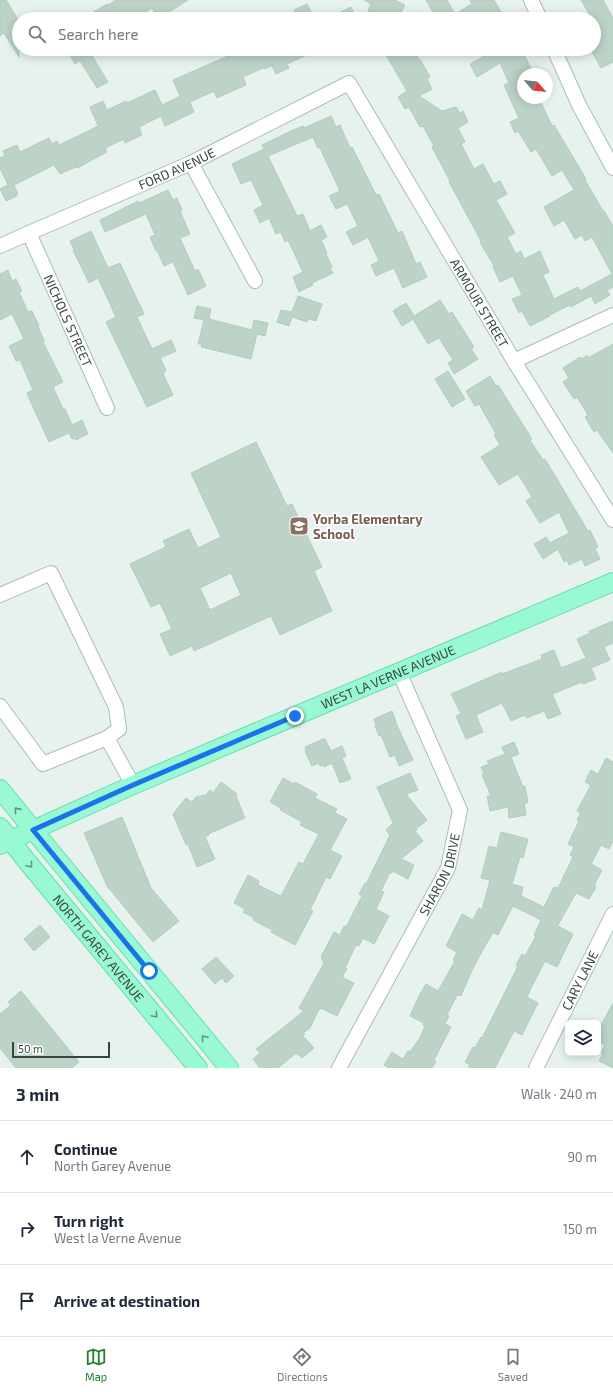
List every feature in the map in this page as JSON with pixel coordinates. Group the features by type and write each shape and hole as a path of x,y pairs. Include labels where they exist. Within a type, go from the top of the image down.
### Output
{"main road":[{"name":"WEST LA VERNE AVENUE","path":"3,837 33,830 133,785 613,582"},
{"name":"NORTH GAREY AVENUE","path":"0,789 229,1068"},
{"name":"NORTH GAREY AVENUE","path":"3,837 198,1068"}],"street":[{"path":"531,0 537,12"},
{"path":"557,56 579,105 613,168"},
{"name":"FORD AVENUE","path":"0,246 29,232 191,163 349,83"},
{"name":"ARMOUR STREET","path":"349,83 514,361 613,520"},
{"path":"191,163 255,281"},
{"name":"NICHOLS STREET","path":"29,232 108,408"},
{"path":"514,361 613,314"},
{"path":"0,596 51,573 116,707 119,729 106,738 43,764 0,706"},
{"name":"SHARON DRIVE","path":"339,1068 448,868 460,810 399,672"},
{"path":"106,738 133,785"},
{"name":"CARY LANE","path":"536,1068 613,914"}],"building":[{"path":"0,0 6,0 13,12 12,12 12,46 4,33 0,36"},
{"path":"116,0 188,0 169,12 155,12 152,8 145,12 94,12 107,4 108,5"},
{"path":"364,0 395,0 405,5 401,12 370,12 368,11 371,4"},
{"path":"426,0 447,0 454,12 433,12"},
{"path":"470,0 494,0 501,12 458,12 472,4"},
{"path":"581,0 603,0 613,18 613,62 601,68 594,56 601,56 601,12 588,12"},
{"path":"307,4 311,12 295,12 294,10"},
{"path":"351,7 354,12 341,12"},
{"path":"70,56 92,56 108,82 97,88 80,61 75,64"},
{"path":"228,56 305,56 287,64 289,68 276,74 272,66 263,68 243,77 246,85 217,98 214,91 190,102 194,112 165,126 161,116 139,127 142,135 125,143 124,139 105,148 107,152 77,168 76,167 60,174 54,165 14,185 18,194 17,196 6,201 0,189 8,185 0,168 0,158 5,156 3,151 17,145 20,152 49,138 52,144 57,141 59,145 98,126 90,107 103,101 107,110 126,101 127,103 155,90 162,105 180,96 173,80"},
{"path":"387,56 417,56 430,77 427,79 432,89 419,96 442,111 456,107 460,113 463,111 468,122 458,128 465,142 461,144 474,169 483,164 494,184 500,181 507,194 496,200 515,233 507,237 516,254 521,251 524,259 540,251 549,272 543,275 554,299 578,287 580,291 612,274 592,237 585,241 582,235 575,239 564,220 554,226 544,207 574,190 562,170 552,176 536,149 531,152 518,131 515,133 510,122 519,118 504,85 509,83 500,63 477,77 470,64 484,56 525,56 531,68 517,68 517,104 542,104 552,126 554,125 613,226 613,287 607,290 610,295 595,304 591,296 530,326 522,311 519,313 512,299 522,295 513,276 500,282 493,267 494,266 449,182 450,181 432,147 434,146 423,126 420,127 409,107 405,109 398,97 407,91"},
{"path":"331,116 336,127 340,125 350,148 352,147 376,195 379,194 398,233 402,231 416,264 420,262 427,277 403,288 394,268 376,276 371,265 379,261 368,237 353,245 346,232 358,226 347,204 336,209 329,196 340,191 320,148 318,148 313,137 268,156 297,216 303,214 310,231 321,225 327,237 321,240 333,273 312,283 313,285 299,292 293,277 303,272 288,240 285,242 281,232 276,234 269,218 260,223 254,210 263,205 251,180 241,184 232,164 264,149 262,145 303,126 304,128"},
{"path":"168,190 173,200 177,198 182,210 180,211 190,234 180,238 195,271 198,269 206,286 188,295 173,262 164,266 157,250 156,251 150,237 155,235 146,214 105,232 100,220 138,201 139,203"},
{"path":"91,231 108,268 120,263 144,314 137,317 152,349 171,340 176,351 160,358 166,370 163,374 173,395 147,407 106,322 116,317 98,278 89,283 70,241"},
{"path":"8,270 12,281 16,279 22,291 19,292 28,312 32,311 39,326 44,341 43,342 63,382 53,387 63,409 65,409 72,425 82,420 88,434 76,440 75,438 72,439 69,433 49,442 27,393 33,390 20,360 16,361 9,346 24,339 12,314 0,320 0,274"},
{"path":"298,296 322,304 316,321 309,319 307,322 292,317 289,326 277,322 281,310 292,312"},
{"path":"440,300 449,314 452,312 474,347 471,349 478,359 454,374 448,363 453,360 439,338 428,344 413,319 402,326 393,311 406,303 414,316"},
{"path":"197,306 211,309 209,319 252,330 254,320 268,323 265,336 257,334 251,359 201,347 202,344 198,344 204,320 194,318"},
{"path":"613,344 613,453 597,430 594,432 585,417 588,415 577,397 574,399 563,382 569,378 563,368 580,357 582,359 587,355 588,358"},
{"path":"448,371 465,399 452,407 435,379"},
{"path":"490,376 496,386 498,385 532,439 530,440 543,460 545,459 588,531 590,530 598,547 595,549 600,559 585,566 582,559 569,565 567,560 564,562 558,549 543,559 534,544 546,537 550,543 569,533 559,512 540,523 526,501 532,497 518,474 499,485 481,457 500,445 494,435 496,434 479,404 475,406 466,391"},
{"path":"256,442 287,506 292,504 322,567 314,571 332,611 280,635 271,616 194,651 192,646 170,656 160,634 172,629 160,603 151,607 130,564 166,547 163,541 189,529 198,548 221,537 191,473","holes":["231,573 241,595 210,610 200,588"]},
{"path":"613,621 613,643 604,647 610,660 591,668 596,679 583,684 582,682 552,694 561,714 548,719 544,711 527,718 525,715 511,721 502,703 476,715 483,732 466,739 456,716 461,714 451,694 502,672 502,674 542,659 541,655 554,650 561,668 586,658 577,639 590,633 589,631"},
{"path":"392,711 413,760 399,766 395,755 390,757 381,735 379,736 374,719"},
{"path":"325,739 331,751 342,746 346,756 342,758 351,779 340,783 332,763 324,767 323,765 320,766 319,763 312,766 305,751 305,747"},
{"path":"514,742 519,754 511,757 523,787 525,786 528,802 524,804 526,815 509,818 508,807 490,811 487,796 491,796 482,775 484,774 481,767 489,764 487,761 505,754 502,747"},
{"path":"606,758 613,762 613,841 609,849 601,845 591,864 602,870 594,886 596,887 589,899 576,893 558,925 573,934 557,967 545,961 531,988 527,997 538,1003 522,1035 514,1031 495,1068 468,1068 470,1065 465,1062 473,1047 475,1048 481,1037 482,1038 518,966 516,965 522,954 525,956 536,936 534,935 541,920 513,906 498,935 493,933 485,946 473,968 461,996 457,995 447,1015 449,1016 445,1024 451,1027 434,1060 436,1062 432,1068 389,1068 384,1065 392,1052 403,1059 420,1038 425,1026 423,1025 424,1023 410,1016 419,996 426,984 438,991 455,961 453,960 457,952 446,946 462,914 473,920 479,908 482,910 490,880 481,878 489,846 497,848 501,832 528,839 523,858 520,857 512,884 523,887 521,896 544,907 554,887 558,888 573,857 570,855 574,847 568,844 579,821 577,820 581,813 577,811 591,785 585,782 591,770 598,774"},
{"path":"410,773 418,790 406,794 427,820 415,831 423,841 401,859 414,865 408,879 393,871 392,873 390,872 381,891 384,892 376,909 389,916 374,944 363,938 359,946 356,945 345,968 347,969 342,977 354,983 337,1016 321,1008 320,1010 319,1009 310,1028 303,1033 305,1034 303,1036 314,1048 302,1058 296,1053 278,1068 260,1068 253,1059 260,1053 256,1049 304,1011 299,1008 324,963 321,957 334,932 340,935 344,926 346,927 362,896 359,894 365,883 366,884 390,835 386,830 393,823 377,787"},
{"path":"283,778 294,784 295,782 317,794 315,798 337,809 335,813 347,819 330,850 342,856 330,879 326,877 310,910 313,911 295,945 253,920 254,918 243,912 245,909 234,903 248,875 259,881 258,885 281,896 299,862 303,864 319,834 300,825 302,822 280,810 281,808 270,802"},
{"path":"221,782 237,794 236,796 245,818 208,834 209,835 205,837 215,859 197,867 188,844 186,845 173,814 186,798 192,802 196,797 206,795 210,790 213,793"},
{"path":"122,817 151,888 179,921 153,942 107,886 84,833"},
{"path":"40,925 50,937 34,951 24,939"},
{"path":"216,957 234,976 226,983 222,978 215,984 202,969"},
{"path":"21,991 79,1062 72,1068 16,1068 0,1048 0,1014 11,1005 8,1002"},
{"path":"613,1003 613,1068 599,1061 603,1054 601,1053 605,1045 601,1043 601,1025"}],"place":[{"name":"Yorba Elementary School","path":"299,526"}],"route":[{"path":"149,971 33,830 133,785 295,716"}]}
